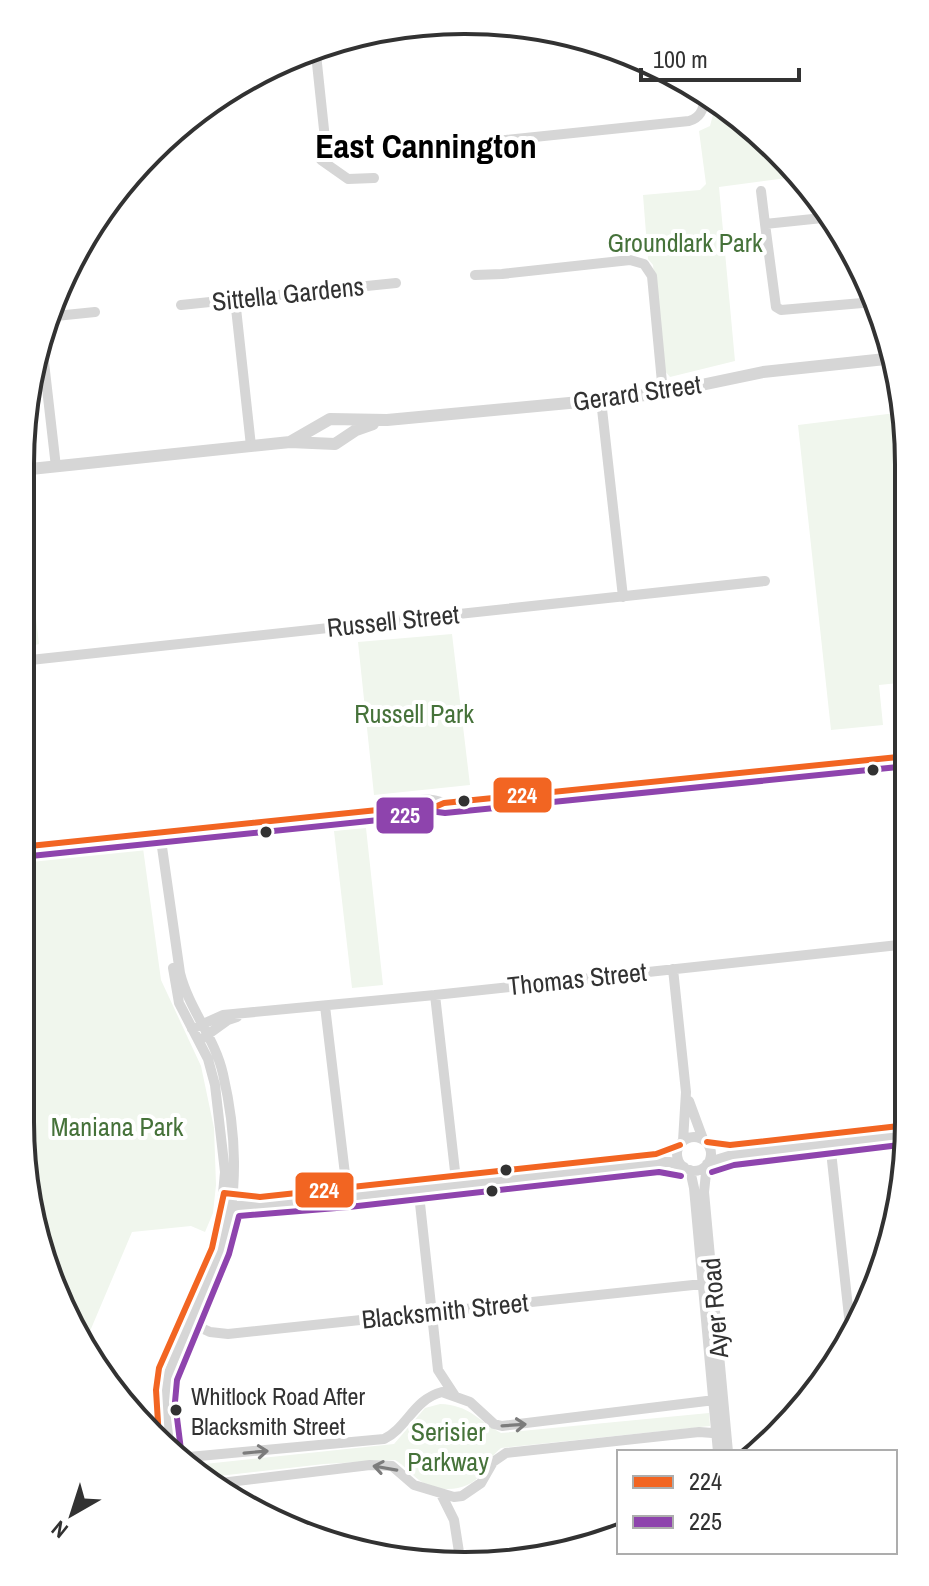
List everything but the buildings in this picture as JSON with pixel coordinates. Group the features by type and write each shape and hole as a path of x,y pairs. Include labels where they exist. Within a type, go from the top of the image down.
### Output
{"street":[{"path":"317,61 325,139 321,160 348,179 374,178"},
{"path":"461,150 496,141 689,121 701,113 704,107"},
{"path":"761,191 776,307 781,310 863,303"},
{"path":"765,224 817,219"},
{"path":"475,275 630,260 644,264 652,276 663,393"},
{"name":"Sittella Gardens","path":"181,305 396,283"},
{"path":"235,299 251,446"},
{"path":"61,315 95,312"},
{"name":"Gerard Street","path":"290,442 330,419 387,420 601,400 663,393 763,372 881,358"},
{"path":"45,370 56,467"},
{"path":"601,400 623,597"},
{"name":"Gerard Street","path":"34,469 290,442 335,444 356,430 387,420"},
{"name":"Russell Street","path":"34,660 765,581"},
{"path":"34,846 397,808 427,798 444,803 895,757"},
{"path":"160,833 174,942 175,989 203,1038 215,1085 228,1194 220,1250 186,1321 167,1378 165,1402 169,1434"},
{"name":"Thomas Street","path":"197,1026 223,1015 895,945"},
{"path":"673,969 686,1092 677,1154 687,1168"},
{"path":"435,995 456,1181"},
{"path":"325,1006 348,1193"},
{"name":"Thomas Street","path":"203,1038 228,1020 246,1013"},
{"path":"686,1092 711,1153 708,1163"},
{"path":"226,1206 418,1184 658,1162 699,1170 708,1163 732,1155 895,1127"},
{"path":"456,1181 656,1154 693,1137 730,1145 895,1135"},
{"path":"830,1138 849,1316"},
{"name":"Ayer Road","path":"707,1284 704,1192 708,1163"},
{"name":"Ayer Road","path":"687,1168 694,1188 707,1284 721,1434 718,1450"},
{"path":"418,1184 438,1370 455,1396"},
{"path":"228,1194 260,1197 348,1193"},
{"name":"Blacksmith Street","path":"186,1321 210,1332 228,1334 707,1284"},
{"path":"158,1424 157,1379 165,1352 186,1321"},
{"path":"194,1456 384,1439 396,1434 426,1398 438,1370"},
{"path":"426,1398 442,1392 455,1396 470,1402 494,1424 502,1426 718,1400"},
{"path":"230,1482 370,1465 389,1466 414,1485 453,1496 481,1483 493,1462 506,1453 699,1432 721,1434"},
{"name":"Ayer Road","path":"721,1434 727,1450"},
{"path":"453,1496 459,1552"},
{"path":"453,1496 454,1520"}],"green space":[{"name":"Groundlark Park","path":"713,113 748,141 785,178 719,187 735,361 670,377 665,371 653,265 648,259 643,195 700,190 706,184 699,131 710,126"},
{"path":"892,414 895,464 895,683 879,685 883,725 831,730 798,425"},
{"path":"34,601 39,644 34,645"},
{"name":"Russell Park","path":"452,634 470,785 374,795 358,642"},
{"path":"366,828 383,985 352,988 334,831"},
{"name":"Maniana Park","path":"143,848 161,980 201,1066 214,1128 216,1185 213,1213 205,1232 191,1226 132,1232 89,1332 57,1260 38,1178 34,1122 34,860"},
{"name":"Serisier Parkway","path":"440,1404 459,1407 501,1433 709,1413 710,1426 501,1448 476,1479 453,1489 435,1487 419,1480 395,1460 324,1464 220,1476 204,1464 394,1444 425,1408"}],"transit line":[{"name":"224","path":"34,846 397,808 421,813 444,803 895,757"},
{"name":"225","path":"34,856 398,818 422,810 445,813 895,767"},
{"name":"224","path":"707,1142 730,1145 895,1126"},
{"name":"224","path":"158,1424 156,1390 159,1368 212,1248 224,1193 260,1197 656,1154 680,1145"},
{"name":"225","path":"712,1172 734,1165 894,1146"},
{"name":"225","path":"180,1444 175,1402 177,1380 229,1254 239,1216 349,1207 659,1172 681,1176"}],"place":[{"name":"Whitlock Road After Blacksmith Street","path":"176,1410"}],"district":[{"name":"East Cannington","path":"426,146"}]}
